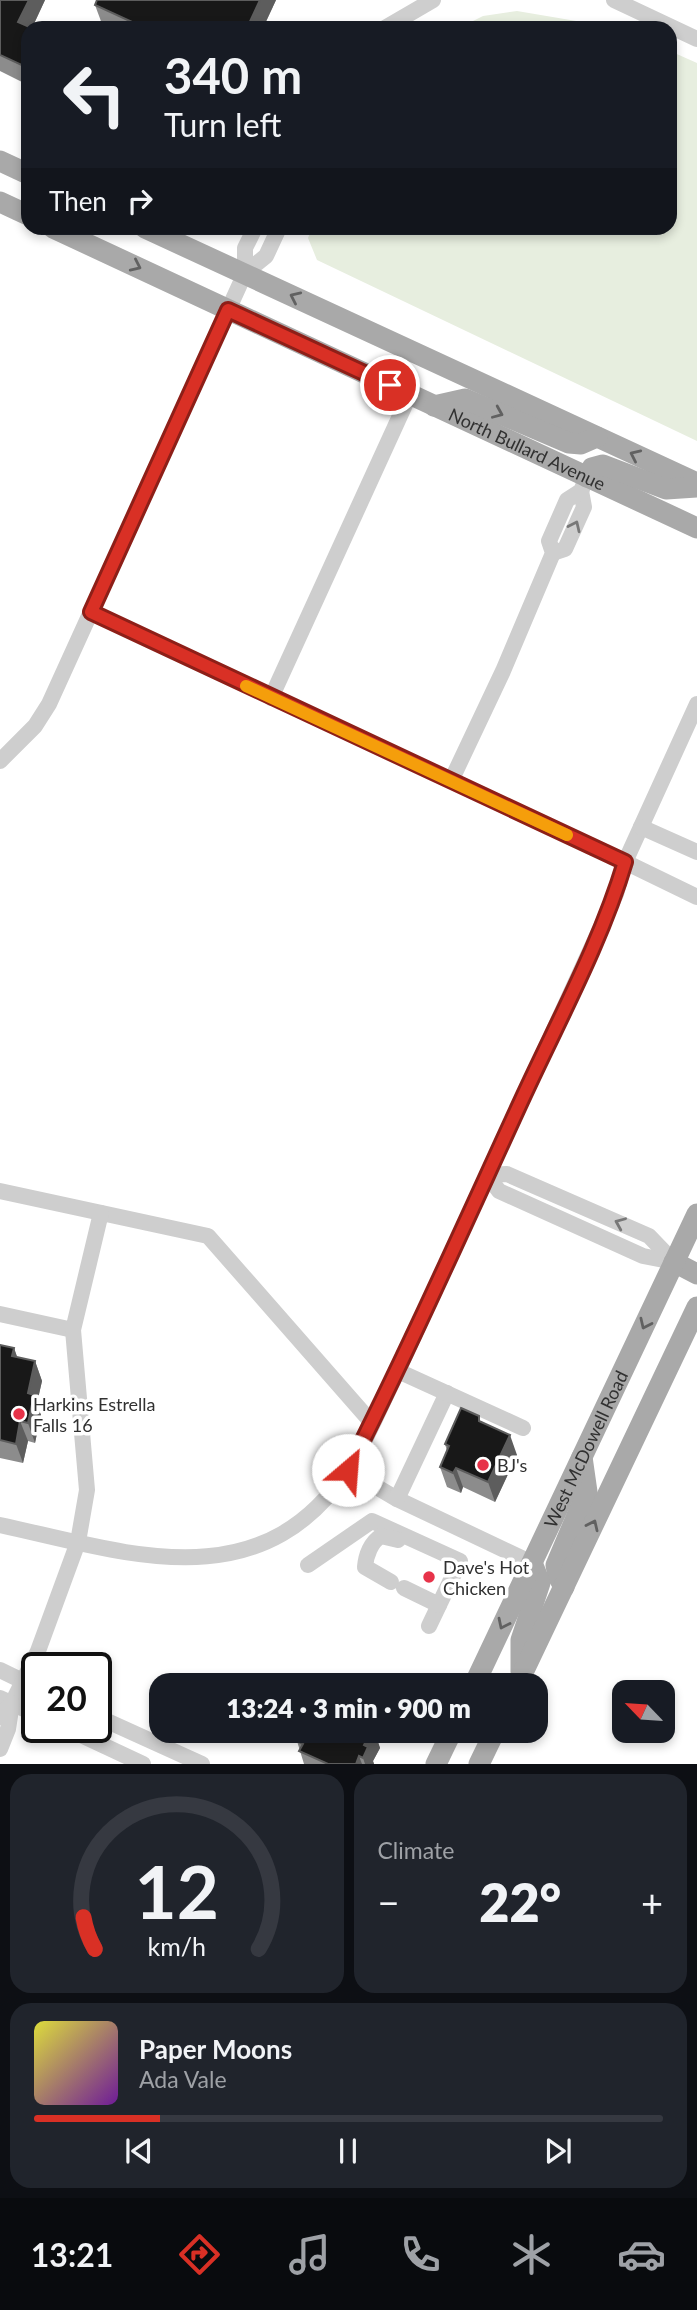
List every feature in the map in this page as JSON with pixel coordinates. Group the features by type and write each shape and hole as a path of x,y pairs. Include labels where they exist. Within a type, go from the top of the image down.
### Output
{"main road":[{"path":"0,161 21,171"},
{"path":"0,202 21,212"},
{"name":"North Bullard Avenue","path":"68,235 434,405 584,484 697,528"},
{"path":"161,235 697,485"},
{"path":"434,405 465,399 569,443 581,444 597,437"},
{"path":"584,484 592,468 603,465 666,489 697,485"},
{"name":"West McDowell Road","path":"480,1673 697,1214"},
{"path":"674,1262 697,1274"},
{"path":"523,1673 697,1307"},
{"path":"564,1587 556,1564 587,1492 582,1457"},
{"path":"519,1673 521,1640 540,1583 532,1563"},
{"path":"436,1764 446,1743"},
{"path":"480,1764 490,1743"}],"street":[{"path":"395,21 416,7 433,0"},
{"path":"614,0 660,21"},
{"path":"677,29 697,38"},
{"path":"0,761 35,726 49,704 245,273 245,248 252,235"},
{"path":"245,273 266,256 276,235"},
{"path":"271,698 410,394"},
{"path":"451,781 503,671 553,553 549,541 567,500 584,484"},
{"path":"91,612 697,897"},
{"path":"0,1525 171,1559 203,1559 232,1553 288,1530 331,1492 348,1470 398,1371 616,894 625,862 641,827 692,730 697,704"},
{"path":"641,827 697,852"},
{"path":"487,1175 499,1191 643,1256 674,1262"},
{"path":"0,1191 208,1236 372,1423"},
{"path":"38,1652 78,1542 87,1490 73,1330 101,1213"},
{"path":"0,1314 73,1330"},
{"path":"398,1371 523,1428"},
{"path":"397,1499 447,1394"},
{"path":"348,1470 397,1499 532,1563"},
{"path":"308,1564 372,1521 460,1561 429,1626"},
{"path":"439,1605 365,1567 369,1551 381,1536 391,1537 444,1562 455,1559"},
{"path":"0,1670 21,1680"},
{"path":"0,1717 6,1701 21,1690"},
{"path":"0,1749 8,1729 6,1701"},
{"path":"112,1723 202,1764"},
{"path":"98,1743 143,1764"}],"green space":[{"path":"517,11 576,21 473,21 483,16"},
{"path":"677,54 697,63 697,441 317,260 309,235 677,235"}],"building":[{"path":"0,0 29,0 18,22 21,23 21,65 0,55"},
{"path":"97,0 260,0 250,21 130,21 95,5"},
{"name":"Harkins Estrella Falls 16","path":"0,1345 14,1348 12,1356 35,1361 28,1393 34,1395 28,1423 20,1421 16,1444 0,1440"},
{"path":"461,1408 479,1416 479,1421 510,1435 488,1482 456,1468 453,1473 440,1467 449,1446 445,1444"},
{"path":"301,1743 365,1743 368,1747 363,1758 359,1756 356,1764 328,1764 299,1751 303,1744"}],"slow traffic":[{"path":"246,686 567,835"}],"place":[{"name":"Harkins Estrella Falls 16","path":"19,1414"},
{"name":"BJ's","path":"483,1465"},
{"name":"Dave's Hot Chicken","path":"429,1577"}],"route":[{"path":"348,1470 398,1371 616,894 625,862 91,612 228,310 390,385"}]}
